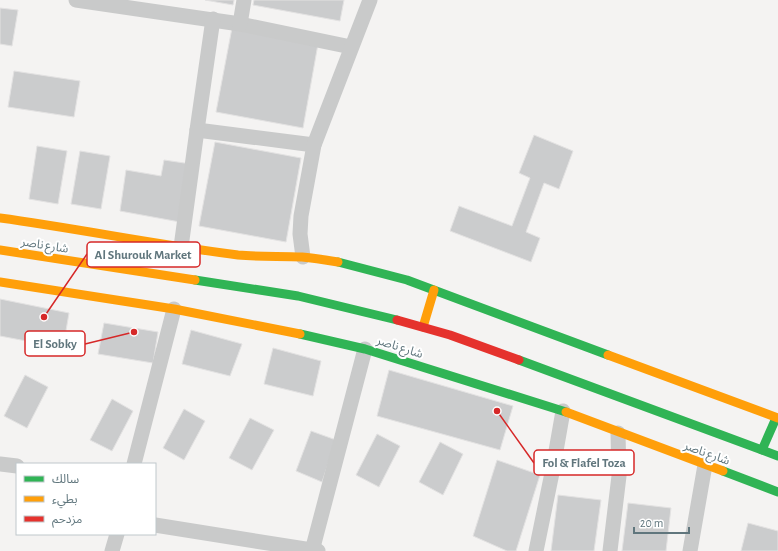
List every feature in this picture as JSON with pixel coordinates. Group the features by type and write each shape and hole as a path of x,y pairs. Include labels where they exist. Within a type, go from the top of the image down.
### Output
{"main road":[{"path":"0,218 54,225 181,247 263,257 303,257 344,263 407,280 777,418 762,450"},
{"name":"شارع ناصر","path":"0,250 9,255 43,261 298,296 377,314 423,327 496,351 778,456"},
{"path":"35,287 41,281 42,277"},
{"name":"شارع ناصر","path":"4,280 35,287 174,309 365,348 563,411 778,492"},
{"path":"423,327 434,290"}],"street":[{"path":"76,0 131,4 240,24 351,47"},
{"path":"240,24 244,0"},
{"path":"303,257 300,234 301,216 314,145 370,0"},
{"path":"181,247 213,19"},
{"path":"197,130 314,145"},
{"path":"134,463 174,309"},
{"path":"156,525 314,551 365,348"},
{"path":"536,551 554,468 563,411"},
{"path":"610,551 619,476 618,433"},
{"path":"0,464 16,466"},
{"path":"690,551 705,465"},
{"path":"112,551 117,535"}],"building":[{"path":"205,0 234,0 233,5"},
{"path":"254,0 344,0 340,21 253,5"},
{"path":"0,8 18,10 12,46 0,44"},
{"path":"232,28 318,44 303,128 216,112"},
{"path":"14,71 80,81 74,117 8,107"},
{"path":"534,135 573,151 559,189 544,183 526,232 540,238 531,262 450,231 459,206 512,226 530,178 519,173"},
{"path":"215,142 301,158 286,242 199,226"},
{"path":"37,146 67,151 58,204 29,199"},
{"path":"80,151 110,156 101,209 71,204"},
{"path":"164,160 191,164 180,222 120,211 126,170 161,176"},
{"path":"0,299 69,313 63,348 0,336"},
{"path":"104,323 158,332 153,363 98,354"},
{"path":"191,330 242,344 230,376 182,364"},
{"path":"273,348 321,361 313,396 264,384"},
{"path":"389,370 513,406 500,450 377,416"},
{"path":"25,375 48,387 27,428 4,416"},
{"path":"112,399 133,411 112,451 90,440"},
{"path":"184,409 205,421 184,460 163,448"},
{"path":"250,418 274,430 252,470 229,458"},
{"path":"311,431 336,440 322,482 296,471"},
{"path":"377,434 400,446 379,487 356,475"},
{"path":"440,442 463,454 443,495 419,482"},
{"path":"497,460 540,475 516,551 507,551 473,536"},
{"path":"558,495 601,500 594,551 551,551"},
{"path":"628,503 671,508 666,551 622,551"},
{"path":"748,523 778,531 778,551 741,551"}],"traffic: fast":[{"path":"338,262 407,280 608,355"},
{"path":"195,280 298,296 397,320"},
{"path":"300,334 365,349 566,412"},
{"path":"519,360 778,456"},
{"path":"762,450 776,418"},
{"path":"723,471 778,492"}],"traffic: slow":[{"path":"0,218 178,247 238,255 302,257 338,262"},
{"path":"0,250 195,280"},
{"path":"0,282 174,309 300,334"},
{"path":"423,327 434,290"},
{"path":"608,355 778,418"},
{"path":"566,412 723,471"}],"traffic: jam":[{"path":"397,320 450,335 519,360"}],"place":[{"name":"Al Shurouk Market","path":"44,317"},
{"name":"El Sobky","path":"134,332"},
{"name":"Fol & Flafel Toza","path":"497,411"}]}
